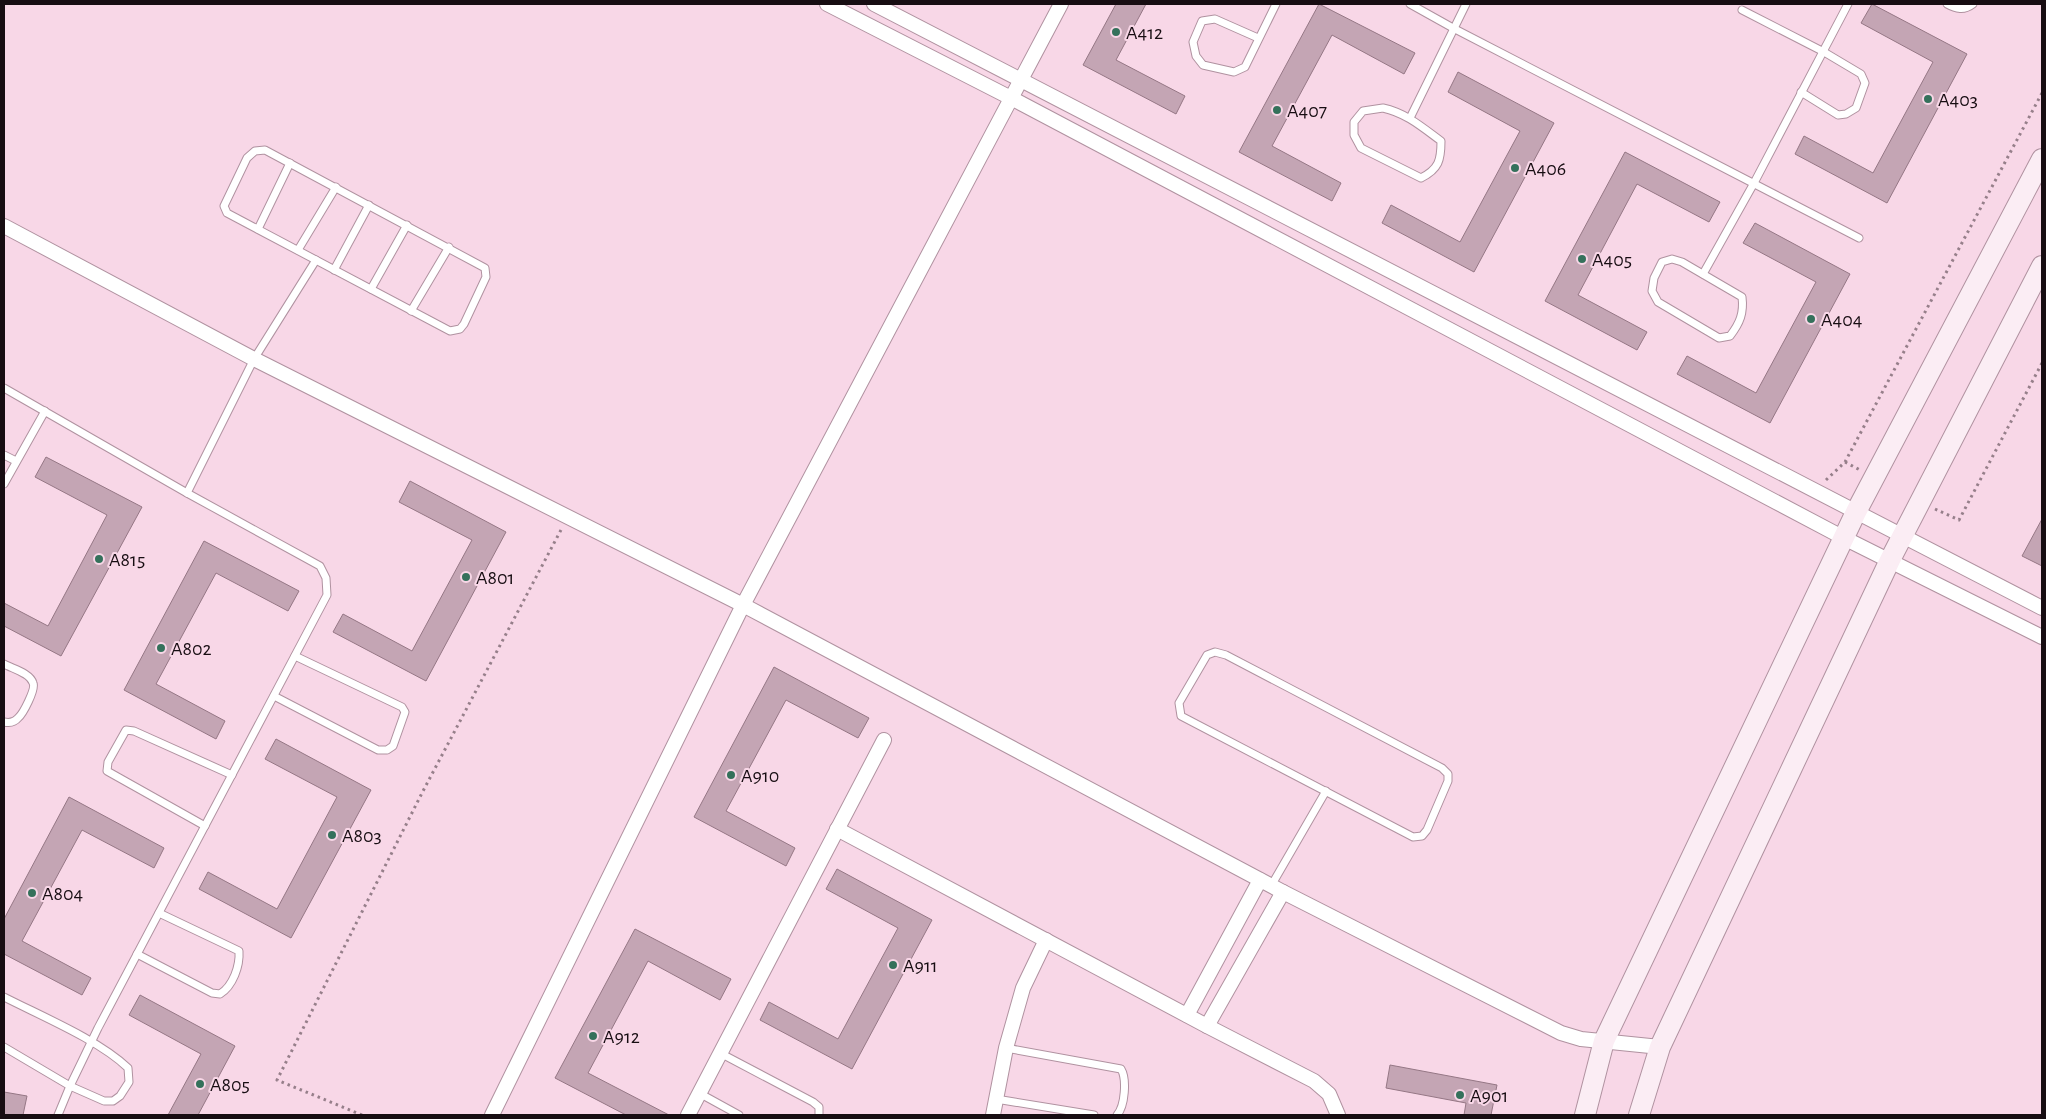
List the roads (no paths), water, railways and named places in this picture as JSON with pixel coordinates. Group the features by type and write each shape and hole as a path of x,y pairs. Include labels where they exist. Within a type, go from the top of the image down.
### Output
{"street":[{"path":"827,4 1011,98 1844,538 2042,636"},
{"path":"874,4 2042,608"},
{"path":"492,1115 743,605 1061,4"},
{"path":"1585,1115 1604,1041 1856,512 2042,160"},
{"path":"4,226 254,359 743,605 1271,886 1561,1033 1570,1037 1660,1047"},
{"path":"1640,1115 1660,1047 1901,536 2042,266"},
{"path":"688,1115 884,740"},
{"path":"837,829 1314,1081 1329,1094 1338,1115"},
{"path":"1187,1015 1271,886"},
{"path":"1207,1026 1271,886"},
{"path":"993,1115 1006,1048 1023,988 1046,940"}],"lane":[{"path":"1258,38 1215,19 1202,21 1193,42 1196,56 1203,65 1234,72 1245,67 1276,4"},
{"path":"1410,4 1859,238"},
{"path":"1410,118 1466,4"},
{"path":"1703,274 1754,183 1848,4"},
{"path":"1947,4 1957,9 1968,7 1972,4"},
{"path":"1742,10 1824,52 1861,74 1865,82 1856,108 1846,114 1838,115 1801,92"},
{"path":"1383,108 1398,111 1410,118 1441,141 1441,158 1430,173 1421,178 1361,148 1354,135 1354,122 1363,111 1383,108"},
{"path":"265,150 290,163 485,268 486,277 460,329 450,331 227,213 224,206 247,158 255,151 265,150"},
{"path":"258,229 290,163"},
{"path":"298,250 336,187"},
{"path":"334,270 369,205"},
{"path":"371,289 407,225"},
{"path":"411,311 448,247"},
{"path":"1672,259 1682,262 1703,274 1742,297 1744,312 1738,326 1730,336 1719,338 1658,302 1652,291 1654,278 1662,262 1672,259"},
{"path":"187,493 254,359 316,260"},
{"path":"4,388 187,493 320,566 326,578 327,595 91,1042 58,1115"},
{"path":"4,484 45,411"},
{"path":"4,455 16,462"},
{"path":"1215,652 1226,655 1442,768 1448,774 1448,781 1428,830 1422,836 1413,837 1326,791 1181,716 1179,703 1207,655 1215,652"},
{"path":"274,696 378,750 387,750 393,746 405,712 402,707 295,656"},
{"path":"4,664 28,676 33,681 35,688 19,718 11,723 4,722"},
{"path":"205,826 107,771 108,762 126,730 134,731 232,775"},
{"path":"1271,886 1326,791"},
{"path":"137,954 212,993 220,994 226,990 240,963 239,951 159,913"},
{"path":"4,997 91,1042 128,1068 129,1082 120,1096 112,1101 104,1101 70,1086 4,1047"},
{"path":"1006,1048 1122,1069 1125,1075 1121,1111 1117,1115"},
{"path":"720,1053 814,1102 818,1107 818,1115"},
{"path":"699,1093 739,1115"},
{"path":"996,1099 1094,1115"}],"place":[{"name":"A412","path":"1116,32"},
{"name":"A403","path":"1928,99"},
{"name":"A407","path":"1277,110"},
{"name":"A406","path":"1515,168"},
{"name":"A405","path":"1582,259"},
{"name":"A404","path":"1811,319"},
{"name":"A815","path":"99,559"},
{"name":"A801","path":"466,577"},
{"name":"A802","path":"161,648"},
{"name":"A910","path":"731,775"},
{"name":"A803","path":"332,835"},
{"name":"A804","path":"32,893"},
{"name":"A911","path":"893,965"},
{"name":"A912","path":"593,1036"},
{"name":"A805","path":"200,1084"},
{"name":"A901","path":"1460,1095"}]}
